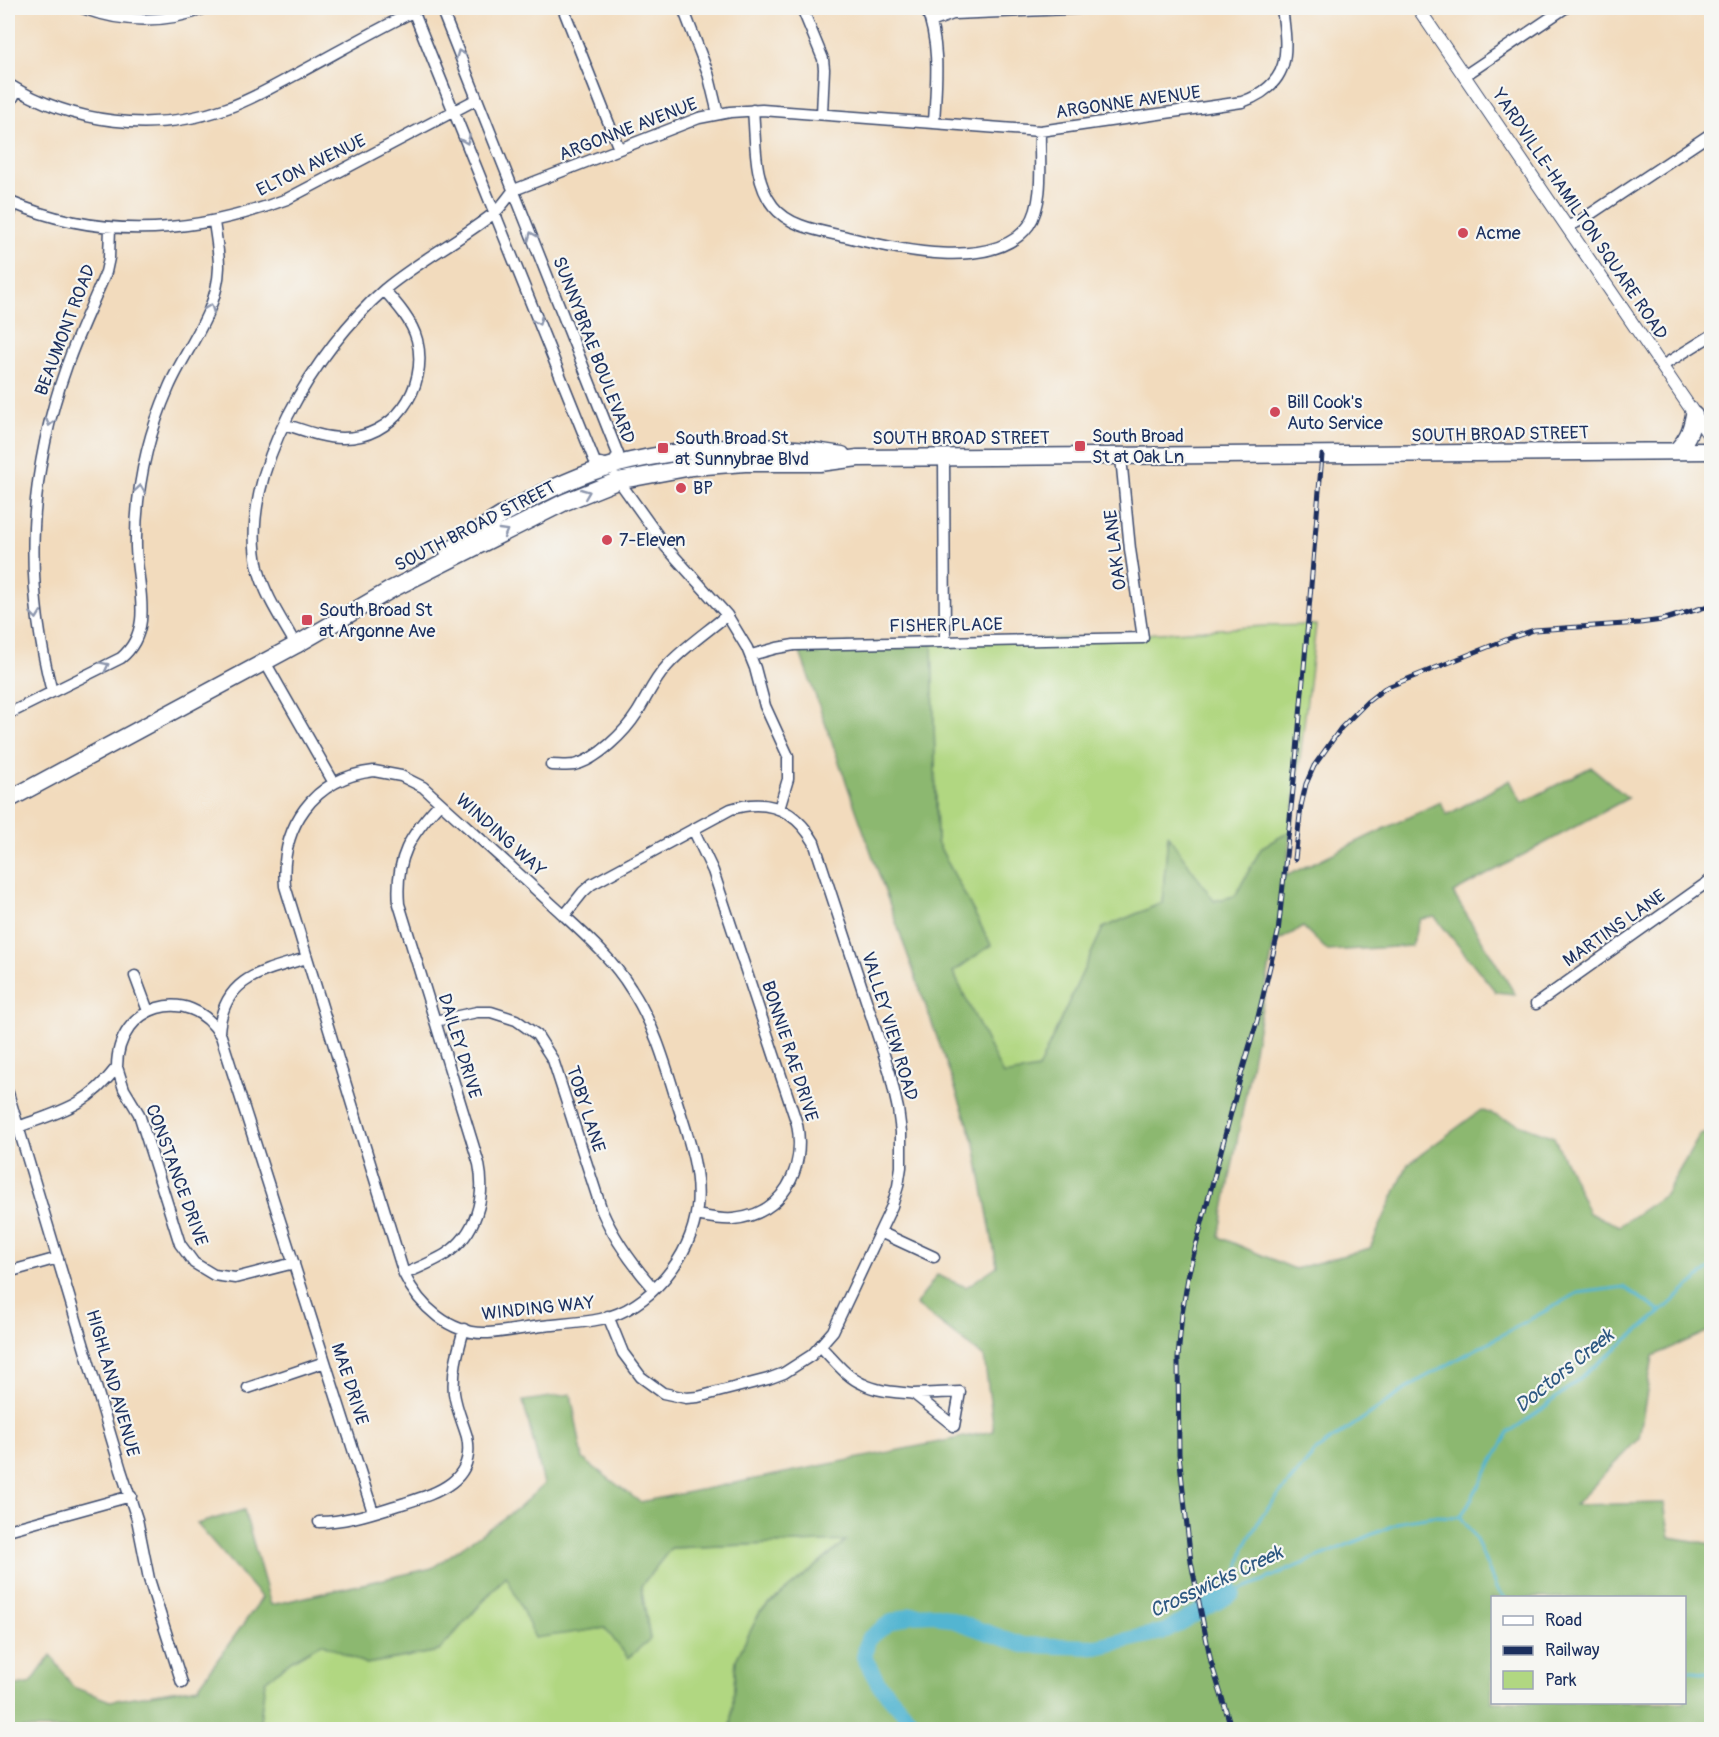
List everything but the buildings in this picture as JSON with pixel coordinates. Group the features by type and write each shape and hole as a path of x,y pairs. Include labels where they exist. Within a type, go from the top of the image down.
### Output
{"main road":[{"path":"1676,451 1686,441 1692,428 1694,415"},
{"name":"SOUTH BROAD STREET","path":"8,800 296,645 392,589 513,509 550,490 687,452 735,447 767,455"},
{"path":"735,447 745,463"},
{"name":"SOUTH BROAD STREET","path":"615,473 745,463 767,455 820,451 858,458 1712,451"}],"street":[{"path":"82,8 115,18 136,20 174,17 206,8"},
{"name":"SUNNYBRAE BOULEVARD","path":"416,9 595,462 615,473 618,454 441,8"},
{"path":"562,8 619,149"},
{"path":"683,8 708,73 718,114"},
{"path":"802,8 823,59 822,114"},
{"path":"926,8 931,22 937,61 934,123"},
{"path":"931,22 953,14 1093,8"},
{"name":"ARGONNE AVENUE","path":"296,645 264,586 258,568 254,533 258,500 284,424 298,396 329,350 384,290 418,264 495,213 514,190 684,123 718,114 753,110 1040,131 1242,102 1253,98 1271,85 1284,64 1287,41 1281,8"},
{"name":"YARDVILLE-HAMILTON SQUARE ROAD","path":"1418,8 1712,440"},
{"path":"1464,76 1565,8"},
{"path":"8,107 12,87 62,110 109,121 153,123 188,118 226,108 255,96 416,9"},
{"name":"ELTON AVENUE","path":"10,202 74,222 110,227 165,228 214,222 286,199 477,99"},
{"path":"753,110 762,189 775,209 784,217 804,226 917,252 959,253 982,250 1002,245 1022,233 1029,225 1037,206 1040,131"},
{"path":"1568,226 1712,133"},
{"path":"8,220 10,202"},
{"path":"8,714 121,658 129,651 140,633 142,612 136,539 142,476 156,421 168,388 213,301 219,268 214,222"},
{"name":"BEAUMONT ROAD","path":"52,692 40,640 34,598 33,528 37,487 44,446 60,386 110,258 110,227"},
{"path":"284,424 330,437 356,437 369,433 390,421 408,402 417,379 419,353 417,340 405,316 384,290"},
{"path":"1662,366 1712,335"},
{"name":"OAK LANE","path":"1121,457 1130,549 1143,638"},
{"path":"944,458 945,641"},
{"path":"615,473 666,547 727,615 751,655 765,706 788,756 788,779 779,809"},
{"path":"551,765 574,765 591,757 615,740 637,714 655,681 666,667 678,654 727,615"},
{"name":"FISHER PLACE","path":"751,655 794,645 1143,638"},
{"path":"265,662 334,783"},
{"name":"WINDING WAY","path":"360,773 389,773 413,781 440,802 604,954 645,1012 654,1033 694,1157 698,1192 696,1215 689,1237 678,1259 654,1289 626,1309 609,1316 486,1333 464,1329 448,1323 427,1308 417,1297 404,1274 285,886 285,855 291,834 300,816 317,795 334,783 360,773"},
{"name":"DAILEY DRIVE","path":"404,1274 438,1259 457,1245 475,1220 482,1192 479,1164 399,904 398,888 402,858 417,829 440,802"},
{"name":"VALLEY VIEW ROAD","path":"564,916 592,884 731,809 743,805 761,805 779,809 800,822 814,842 894,1086 901,1132 901,1167 892,1206 841,1317 821,1347 799,1365 768,1379 698,1397 674,1396 652,1386 632,1366 624,1353 609,1316"},
{"name":"BONNIE RAE DRIVE","path":"693,829 713,871 797,1124 800,1145 794,1175 780,1196 770,1205 748,1216 735,1219 696,1215"},
{"name":"MARTINS LANE","path":"1536,1004 1712,879"},
{"path":"219,1032 220,1020 228,998 244,981 256,974 307,958"},
{"path":"135,976 148,1011"},
{"path":"18,1127 68,1109 83,1101 105,1082 117,1067 119,1044 124,1033 131,1024 148,1011 170,1006 181,1007 202,1015 219,1032"},
{"name":"TOBY LANE","path":"435,1021 477,1012 491,1012 516,1020 537,1035 553,1060 602,1211 610,1229 633,1265 654,1289"},
{"name":"MAE DRIVE","path":"219,1032 373,1512"},
{"name":"CONSTANCE DRIVE","path":"117,1067 124,1089 139,1114 180,1244 194,1263 214,1275 235,1278 294,1263"},
{"name":"HIGHLAND AVENUE","path":"8,1093 121,1470 131,1496 148,1579 182,1683"},
{"path":"880,1232 934,1257"},
{"path":"8,1272 58,1258"},
{"path":"320,1522 347,1520 438,1492 447,1487 462,1469 466,1459 467,1439 455,1399 454,1378 455,1363 464,1329"},
{"path":"821,1347 852,1378 864,1385 876,1389 914,1394"},
{"path":"248,1388 325,1362"},
{"path":"8,1530 131,1496"}],"green space":[{"path":"1316,625 1291,831 1262,847 1235,896 1213,901 1168,836 1162,903 1103,928 1038,1069 1003,1076 953,972 991,945 937,842 932,642 1083,638 1264,626"},
{"path":"932,642 937,842 991,945 953,972 1003,1075 1038,1069 1103,928 1162,903 1168,835 1214,901 1235,896 1262,847 1291,831 1286,876 1440,802 1447,815 1510,780 1522,803 1591,767 1628,798 1453,893 1515,994 1496,992 1435,917 1420,919 1411,946 1328,951 1303,927 1274,943 1219,1237 1295,1269 1370,1248 1408,1164 1481,1110 1554,1137 1589,1213 1619,1226 1665,1195 1700,1135 1711,1132 1711,1330 1653,1356 1639,1438 1575,1505 1664,1503 1670,1537 1711,1544 1711,1729 731,1729 736,1660 760,1612 846,1541 671,1548 641,1586 650,1639 628,1658 605,1628 535,1638 506,1575 439,1651 366,1664 322,1643 292,1660 265,1681 259,1729 8,1729 8,1688 31,1683 51,1655 73,1687 110,1701 198,1687 262,1598 197,1524 244,1510 271,1605 432,1568 518,1508 544,1484 523,1401 571,1394 583,1459 640,1502 994,1431 984,1357 916,1305 937,1275 966,1287 997,1266 975,1144 797,644"},
{"path":"847,1541 760,1612 736,1660 731,1729 259,1730 265,1681 292,1660 322,1643 366,1664 439,1651 507,1575 535,1637 605,1628 650,1639 641,1586 671,1548"}],"waterway":[{"name":"Doctors Creek","path":"1461,1517 1509,1432 1541,1410 1661,1312 1712,1266"},
{"path":"1233,1593 1244,1548 1262,1515 1317,1450 1418,1381 1578,1293 1624,1287 1661,1312"},
{"name":"Crosswicks Creek","path":"1233,1593 1406,1520 1433,1516 1461,1517 1476,1539 1496,1588 1503,1596"},
{"name":"Crosswicks Creek","path":"919,1730 878,1683 864,1657 868,1639 889,1623 911,1615 935,1614 1023,1645 1097,1647 1166,1631 1233,1593"},
{"name":"Crosswicks Creek","path":"1686,1670 1712,1673"}],"railway":[{"path":"1232,1730 1211,1662 1191,1562 1179,1454 1178,1358 1189,1272 1257,1021 1278,933 1297,751 1322,455"},
{"path":"1295,859 1301,806 1306,784 1314,766 1341,728 1385,688 1534,630 1662,620 1712,605"}],"place":[{"name":"Acme","path":"1463,233"},
{"name":"Bill Cook's Auto Service","path":"1275,412"},
{"name":"South Broad St at Oak Ln","path":"1080,446"},
{"name":"South Broad St at Sunnybrae Blvd","path":"663,448"},
{"name":"BP","path":"681,488"},
{"name":"7-Eleven","path":"607,540"},
{"name":"South Broad St at Argonne Ave","path":"307,620"}]}
